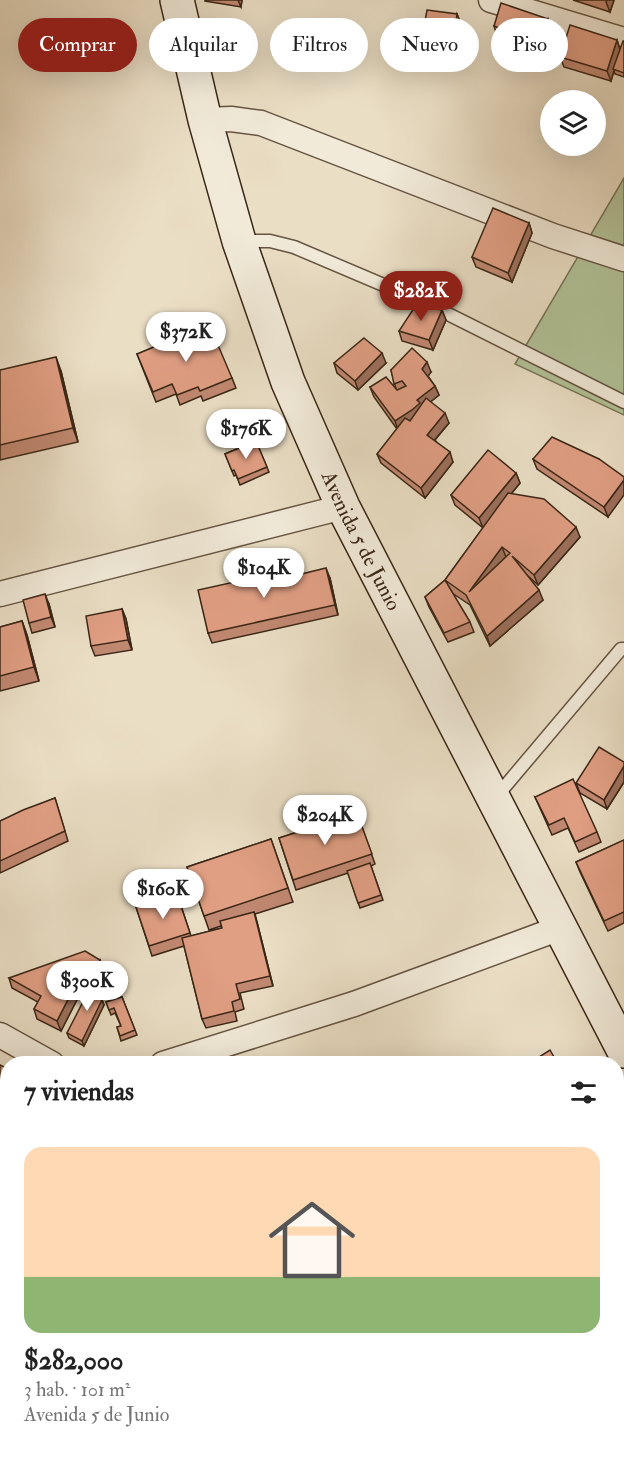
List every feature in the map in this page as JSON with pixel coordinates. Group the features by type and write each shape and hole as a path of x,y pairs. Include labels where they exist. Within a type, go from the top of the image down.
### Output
{"street":[{"name":"Avenida 5 de Junio","path":"177,0 205,120 239,241 288,382 343,507 560,928 615,1015 624,1051"},
{"path":"491,0 624,40"},
{"path":"205,120 231,119 261,123 553,236 624,259"},
{"path":"0,594 343,507"},
{"path":"188,1056 354,1004 560,928"},
{"path":"0,1035 38,1056"}],"lane":[{"path":"239,241 270,241 294,247 426,303 624,402"},
{"path":"494,800 621,649 624,649"}],"green space":[{"path":"624,178 624,415 515,364"}],"building":[{"path":"501,3 545,18 496,18"},
{"path":"427,10 457,14 456,18 426,18"},
{"path":"570,25 617,40 607,71 568,59"},
{"path":"624,41 624,73 613,69"},
{"path":"493,208 529,223 508,273 472,257"},
{"path":"416,305 442,310 429,340 399,331"},
{"path":"209,324 232,378 200,391 198,387 177,395 172,384 153,392 137,354"},
{"path":"364,338 382,353 355,381 334,363"},
{"path":"412,348 427,362 422,369 435,386 417,400 420,403 412,410 395,421 370,387 386,377 397,390 406,386 402,381 394,384 391,370"},
{"path":"56,357 73,428 0,445 0,370"},
{"path":"426,398 445,413 427,435 450,452 421,488 377,454 405,418 410,421"},
{"path":"552,437 599,459 624,477 604,507 533,459"},
{"path":"256,441 267,467 238,479 225,454"},
{"path":"488,450 516,473 479,518 451,495"},
{"path":"508,493 544,499 576,527 534,575 512,556 539,590 487,636 466,595 445,580","holes":["502,547 510,553 469,592"]},
{"path":"326,568 335,605 208,633 198,590 284,571 285,578"},
{"path":"445,580 470,622 444,633 425,597"},
{"path":"45,594 51,617 29,623 23,600"},
{"path":"122,609 128,640 91,646 86,616"},
{"path":"22,621 34,667 0,676 0,627"},
{"path":"599,747 624,762 624,766 604,800 576,783"},
{"path":"573,779 597,832 575,842 564,818 549,825 535,797"},
{"path":"55,798 65,831 0,861 0,821"},
{"path":"357,813 372,854 293,880 279,838"},
{"path":"271,839 288,888 204,916 187,867"},
{"path":"624,840 624,912 604,921 576,862"},
{"path":"370,863 381,895 358,903 347,871"},
{"path":"177,894 190,933 149,946 136,907"},
{"path":"254,912 270,976 236,984 240,999 232,1002 234,1011 202,1019 182,938 222,928 220,921"},
{"path":"85,951 100,960 88,981 80,976 57,1021 34,1009 41,996 9,978"},
{"path":"102,975 109,979 99,998 102,1000 82,1041 67,1033 88,992 94,995 100,985 97,984"},
{"path":"122,997 135,1030 120,1036 117,1027 121,1026 114,1008 109,1010 106,1002"},
{"path":"550,1050 553,1056 541,1056"}]}
